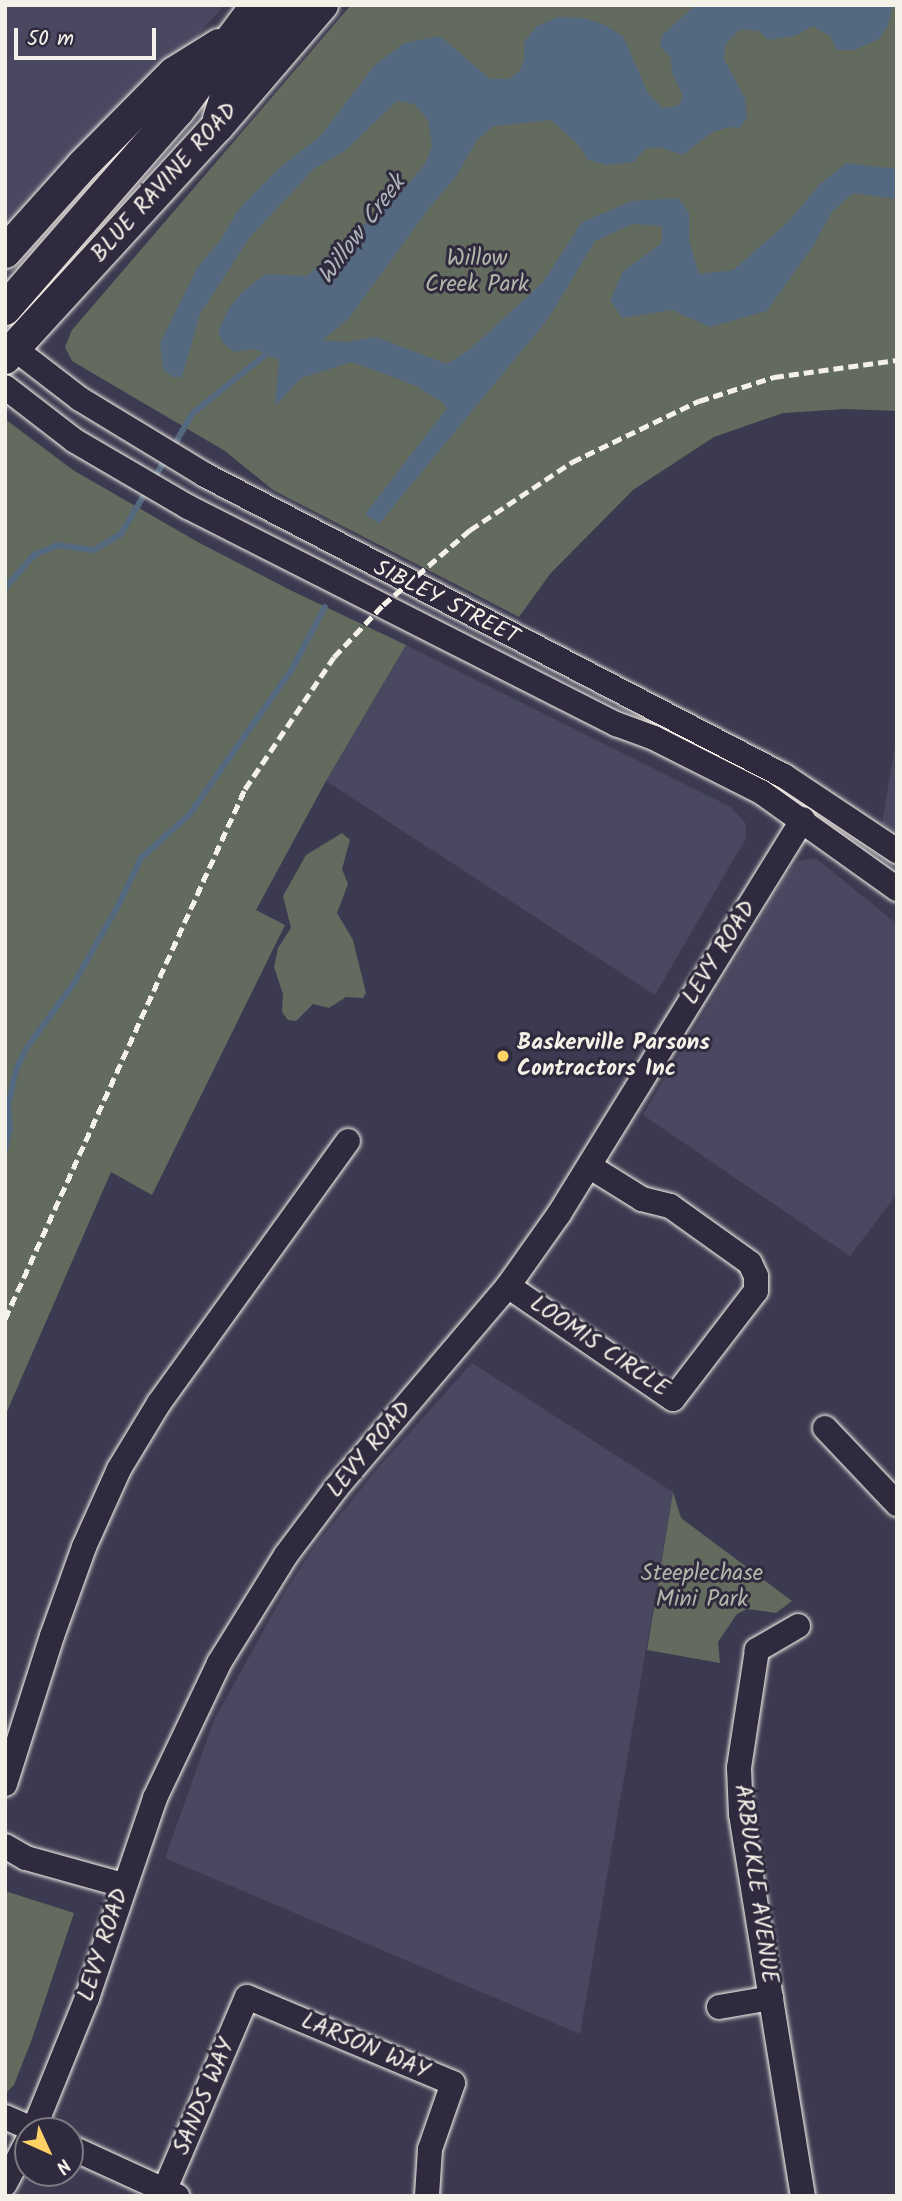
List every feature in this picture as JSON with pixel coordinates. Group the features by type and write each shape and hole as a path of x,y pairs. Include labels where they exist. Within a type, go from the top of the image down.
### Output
{"main road":[{"name":"BLUE RAVINE ROAD","path":"5,309 178,111 229,39 257,5"},
{"path":"217,127 234,71 289,5"},
{"name":"BLUE RAVINE ROAD","path":"9,349 217,127 322,5"},
{"path":"5,252 83,165 174,73 229,39"}],"street":[{"name":"SIBLEY STREET","path":"9,349 80,400 205,475 784,776 897,851"},
{"name":"SIBLEY STREET","path":"5,387 67,435 188,507 616,724 678,750 761,792 803,819 897,888"},
{"name":"LEVY ROAD","path":"39,2117 87,1998 123,1885 180,1739 251,1609 337,1487 508,1286 589,1166 803,819"},
{"path":"5,1784 84,1547 119,1469 159,1403 348,1142"},
{"name":"LOOMIS CIRCLE","path":"508,1286 673,1399 756,1291 756,1276 750,1263 670,1206 642,1199 589,1166"},
{"path":"825,1428 897,1504"},
{"name":"ARBUCKLE AVENUE","path":"798,1626 757,1650 739,1768 741,1814 803,2196"},
{"path":"5,1846 26,1858 123,1885"},
{"name":"SANDS WAY","path":"168,2194 247,1997"},
{"name":"LARSON WAY","path":"247,1997 453,2083 434,2131 427,2167 427,2196"},
{"name":"ARBUCKLE AVENUE","path":"719,2007 771,1998"},
{"path":"84,2154 168,2194"},
{"name":"LEVY ROAD","path":"5,2184 14,2167"}],"shaded area":[{"path":"5,5 224,5 158,82 5,245"},
{"path":"406,645 731,807 746,824 746,838 655,995 326,781"},
{"path":"897,734 897,833 882,823"},
{"path":"816,858 897,924 897,1194 850,1256 643,1115 785,877 798,861"},
{"path":"472,1363 673,1492 580,2034 165,1858 214,1720 286,1590 314,1547 379,1467"}],"green space":[{"name":"Willow Creek Park","path":"351,5 897,5 897,411 845,409 783,413 714,437 633,490 550,574 519,617 273,490 225,451 72,361 65,347 72,330"},
{"path":"5,419 73,470 196,541 290,590 406,645 326,781 256,910 285,925 152,1195 111,1172 5,1416"},
{"path":"342,833 350,840 342,869 348,884 337,913 353,940 366,993 363,998 346,997 329,1008 313,1004 296,1021 288,1020 282,1012 283,994 274,967 278,948 291,928 283,896 306,855"},
{"name":"Steeplechase Mini Park","path":"673,1492 681,1518 792,1601 776,1613 747,1609 737,1614 718,1642 720,1663 647,1650"},
{"path":"5,1891 74,1913 32,2039 14,2085 5,2094"}],"water":[{"path":"696,5 893,5 888,25 879,39 855,50 837,50 830,36 813,26 795,36 768,40 759,31 740,29 725,45 724,59 745,98 747,118 739,128 728,127 711,133 683,155 659,147 645,149 634,162 607,165 588,160 578,144 551,120 494,126 477,140 456,177 430,207 349,318 323,340 346,342 376,337 447,364 469,350 543,282 582,222 632,201 678,198 689,213 689,240 699,274 733,270 787,223 820,184 846,163 897,169 897,199 853,193 832,212 813,246 767,311 710,327 672,310 622,318 610,300 623,271 662,243 662,226 633,224 595,241 548,319 379,524 365,514 447,408 442,402 414,385 352,362 301,378 275,406 279,360 254,349 234,352 223,343 218,331 229,308 241,293 266,274 307,276 405,188 425,164 432,146 428,120 414,104 397,101 346,150 314,169 250,237 200,314 182,377 173,377 163,370 160,343 197,268 222,238 238,210 278,169 320,136 375,65 404,43 440,36 490,79 509,79 519,72 524,60 524,42 537,26 558,17 584,18 603,24 623,36 648,93 663,108 679,105 683,96 672,73 671,58 660,46 662,35"}],"waterway":[{"name":"Willow Creek","path":"173,447 193,413 271,350"},
{"name":"Willow Creek","path":"153,480 167,457"},
{"name":"Willow Creek","path":"5,588 34,555 57,545 94,550 121,534 147,490"},
{"path":"5,1151 10,1127 8,1105 16,1070 26,1049 74,983 118,906 141,858 189,815 292,669 325,607"}],"railway":[{"path":"5,1319 245,789 334,657 383,605 470,530 572,462 699,401 774,377 897,360"}],"place":[{"name":"Baskerville Parsons Contractors Inc","path":"503,1056"}]}
